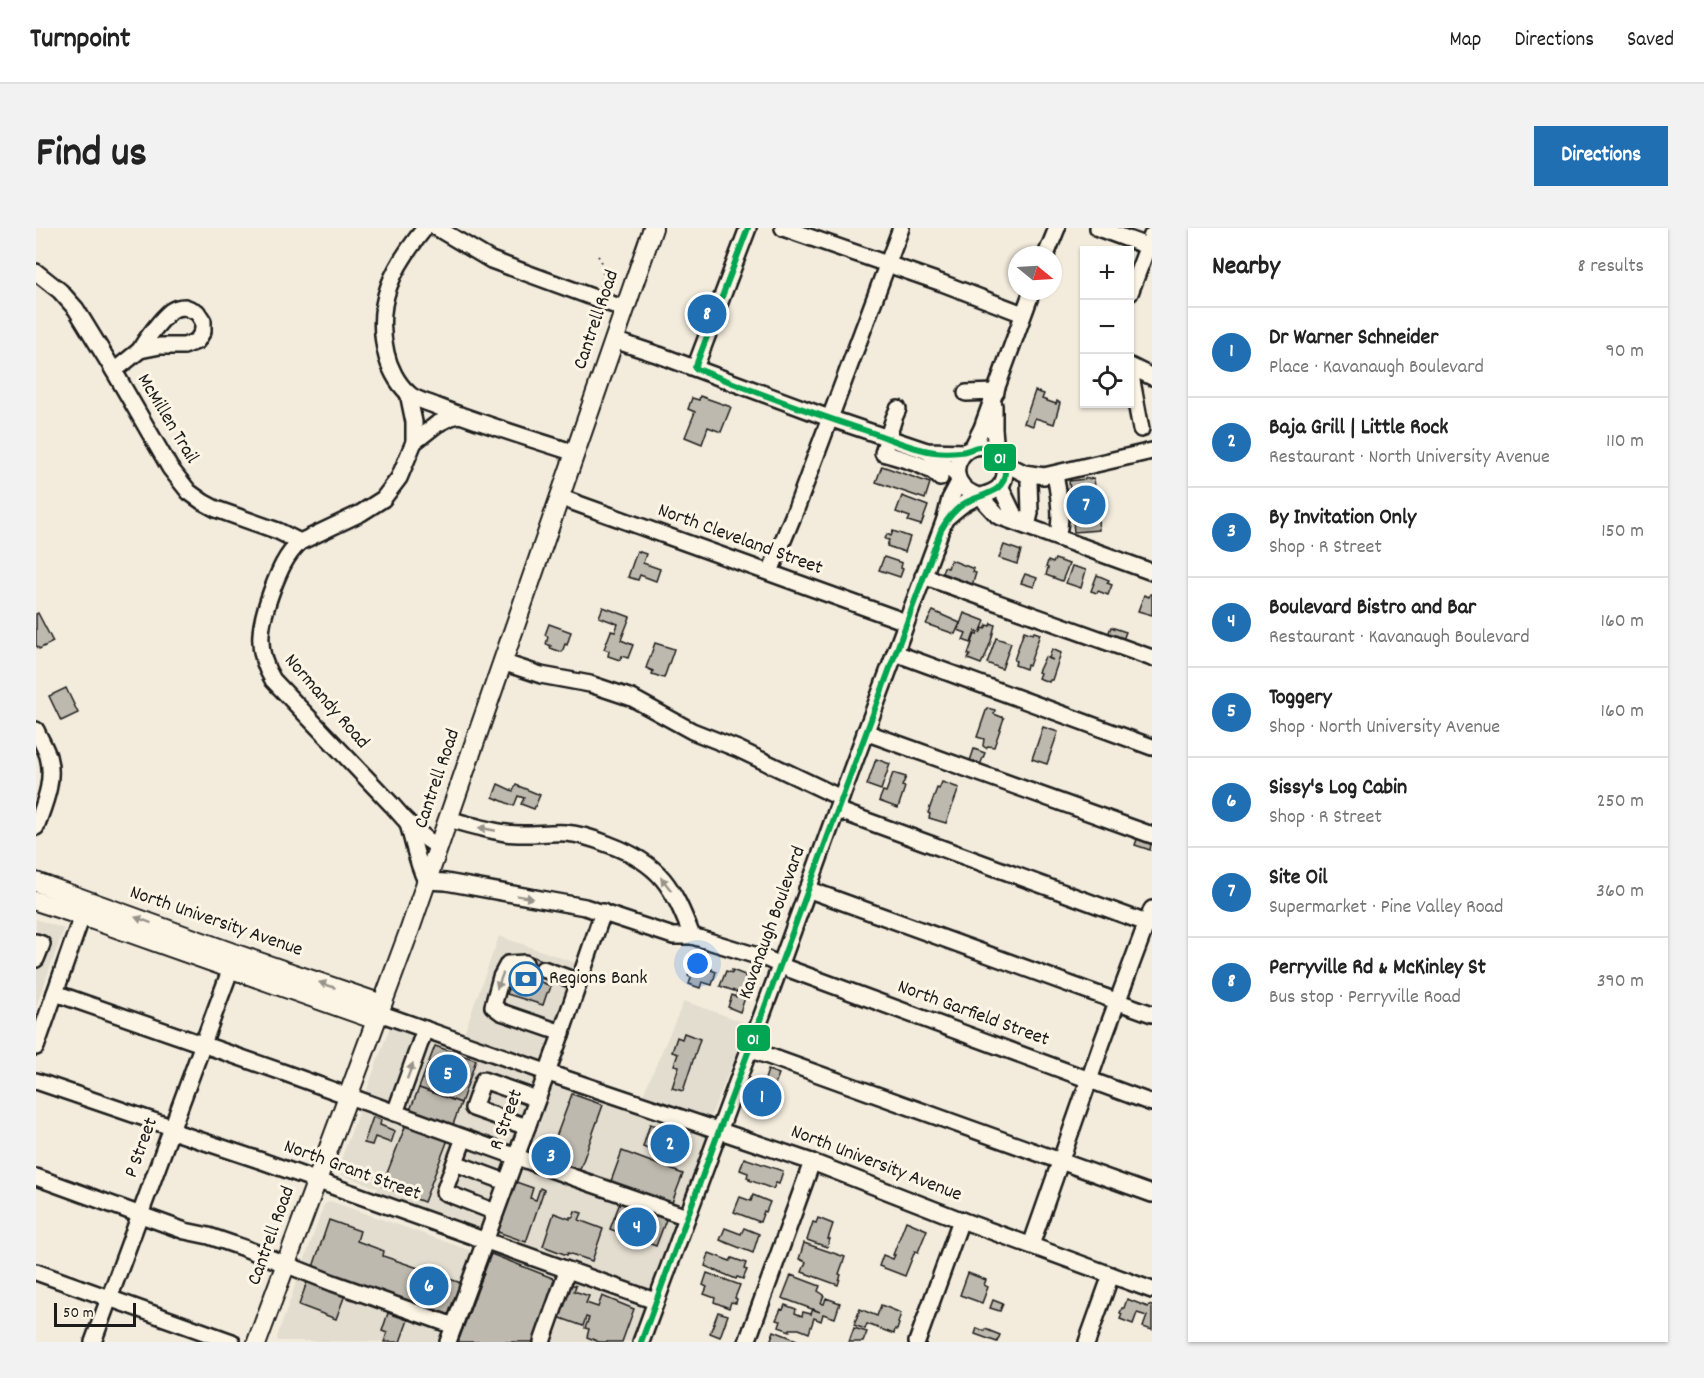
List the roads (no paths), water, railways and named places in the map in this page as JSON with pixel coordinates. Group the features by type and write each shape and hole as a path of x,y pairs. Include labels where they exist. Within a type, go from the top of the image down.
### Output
{"main road":[{"name":"Cantrell Road","path":"257,1342 426,881 653,228"},
{"name":"North University Avenue","path":"36,882 236,954 379,1012"},
{"name":"North University Avenue","path":"36,901 231,968 379,1012"}],"street":[{"path":"425,228 397,268 382,308 382,332 387,359 393,374 408,393 420,400 575,453"},
{"path":"437,228 491,260 625,309"},
{"path":"695,368 748,228"},
{"path":"783,228 887,263 1023,314"},
{"path":"770,572 901,228"},
{"path":"1050,246 1057,228"},
{"path":"1098,228 1149,241 1134,282"},
{"name":"McMillen Trail","path":"36,272 60,291 76,309 170,468 189,492 216,509 278,531 300,542"},
{"path":"958,479 957,467 960,459 978,438 1028,300"},
{"path":"614,340 927,451 989,448 1024,473 1050,475 1152,451"},
{"path":"114,371 140,350"},
{"path":"1134,368 1152,377"},
{"path":"1134,392 1141,429"},
{"name":"Normandy Road","path":"408,393 414,422 414,442 399,478 384,499 362,513 300,542 285,558 264,612 261,639 262,652 273,680 408,824 438,847"},
{"path":"966,393 995,394"},
{"path":"945,519 959,506 994,492 1001,485 1006,473 994,429 995,394"},
{"path":"898,410 883,453 936,472 940,478"},
{"name":"Normandy Road","path":"414,442 437,424 459,415"},
{"path":"927,451 958,479 965,490 980,496 998,516 1152,572"},
{"path":"1029,489 1050,475"},
{"path":"1050,475 1058,490 1059,529 1057,537"},
{"name":"Kavanaugh Boulevard","path":"640,1342 958,479"},
{"path":"1001,485 1022,484 1029,489"},
{"path":"1001,485 1013,513 1025,525"},
{"path":"1025,525 1030,513 1029,489"},
{"name":"North Cleveland Street","path":"560,497 906,622"},
{"path":"923,576 1152,658"},
{"path":"895,653 1152,747"},
{"path":"502,662 541,675 590,684 632,698 692,731 756,757 839,804 1150,919 1117,1002 1031,1245"},
{"path":"36,730 47,754 50,776 36,827"},
{"path":"866,732 1152,835"},
{"path":"448,819 507,833 575,834 594,838 630,852 644,861 667,884 680,905 692,936"},
{"name":"Normandy Road","path":"408,824 418,866 426,881"},
{"name":"North Garfield Street","path":"426,881 446,882 585,907 673,936 692,936 767,959 1152,1103"},
{"path":"807,889 1152,1014"},
{"name":"R Street","path":"448,1342 562,1033 603,912"},
{"path":"36,1047 82,916"},
{"path":"36,942 42,944 36,959"},
{"path":"525,963 508,964 501,977 493,1006 501,1012 562,1033"},
{"name":"P Street","path":"93,1342 231,968"},
{"path":"543,969 579,982"},
{"path":"55,993 687,1217"},
{"name":"North University Avenue","path":"379,1012 547,1073 812,1162 1152,1290"},
{"path":"395,1113 425,1029"},
{"path":"749,1049 1152,1194"},
{"path":"526,1127 473,1108 483,1080 537,1099"},
{"name":"North Grant Street","path":"36,1081 171,1127 178,1133 655,1301"},
{"path":"464,1138 444,1192 495,1212"},
{"path":"747,1342 812,1162"},
{"path":"455,1163 507,1182"},
{"path":"36,1177 185,1231 226,1242 454,1326"},
{"path":"917,1342 961,1220"},
{"path":"542,1342 567,1271"},
{"path":"36,1272 232,1342"},
{"path":"1087,1342 1111,1275"}],"place":[{"name":"Perryville Rd & McKinley St","path":"707,314"},
{"name":"Site Oil","path":"1086,505"},
{"name":"Regions Bank","path":"526,979"},
{"name":"Toggery","path":"448,1074"},
{"name":"Dr Warner Schneider","path":"762,1097"},
{"name":"Baja Grill | Little Rock","path":"670,1144"},
{"name":"By Invitation Only","path":"551,1156"},
{"name":"Boulevard Bistro and Bar","path":"637,1227"},
{"name":"Sissy's Log Cabin","path":"429,1286"}]}
